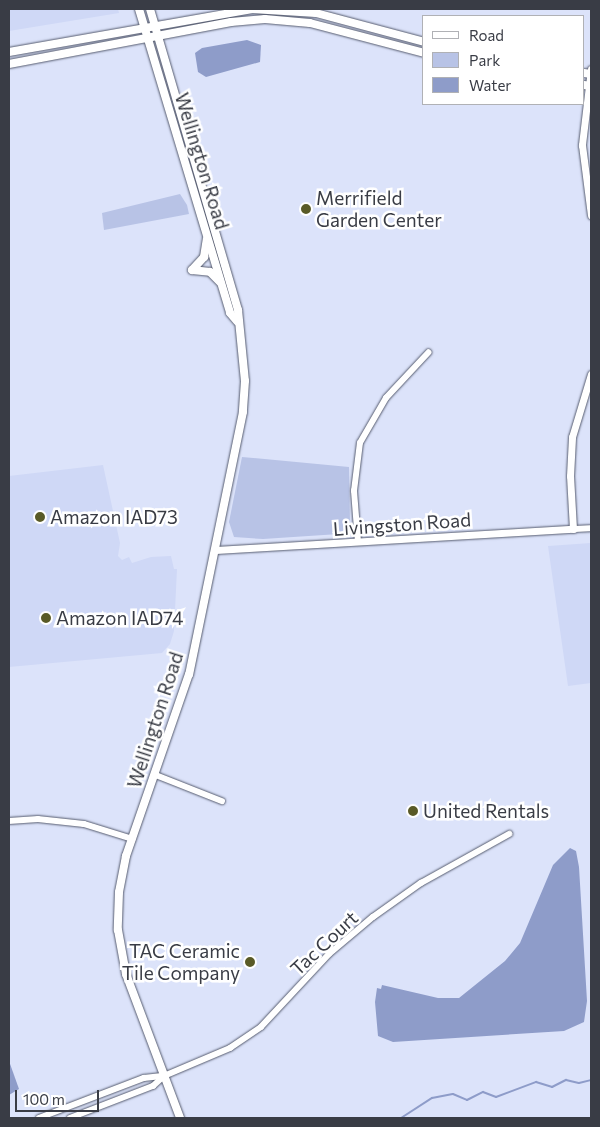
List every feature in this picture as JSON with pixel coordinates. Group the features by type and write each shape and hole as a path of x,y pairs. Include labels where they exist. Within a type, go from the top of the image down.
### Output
{"main road":[{"name":"Wellington Road","path":"139,9 230,313 237,321"},
{"name":"Wellington Road","path":"150,9 238,310 237,321 244,359 244,400 190,674 133,839 119,892 119,944 132,993 180,1118"},
{"path":"9,52 243,9 281,9 324,14 422,41"},
{"path":"9,64 231,22 278,19 310,23 422,52"},
{"path":"380,41 387,37 402,36"},
{"path":"207,234 204,257 192,270 210,272 222,286"}],"street":[{"path":"591,69 582,145 591,215"},
{"path":"358,542 354,484 360,442 386,398 428,353"},
{"path":"573,529 570,476 572,437 591,374"},
{"name":"Livingston Road","path":"214,550 591,528"},
{"path":"156,776 222,801"},
{"path":"9,821 38,819 84,824 133,839"},
{"name":"Tac Court","path":"164,1076 218,1054 247,1037 271,1018 329,954 373,918 421,883 509,834"},
{"path":"39,1118 144,1078 164,1076"},
{"path":"70,1118 153,1086 164,1076"}],"shaded area":[{"path":"9,9 118,9 119,13 9,31"},
{"path":"103,465 120,543 118,556 122,560 129,557 132,563 151,557 171,556 174,569 177,569 174,631 170,644 162,653 9,667 9,476"},
{"path":"591,543 591,683 568,686 548,546"}],"green space":[{"path":"180,194 187,205 189,214 104,230 102,213"},
{"path":"242,457 349,467 350,525 339,534 263,539 234,537 229,522"}],"water":[{"path":"247,40 261,45 260,62 206,77 198,72 195,53 202,48"},
{"path":"570,848 576,851 579,867 587,1001 584,1022 564,1031 393,1042 378,1036 375,1002 377,988 381,989 382,985 438,998 459,998 505,961 520,943 553,865"},
{"path":"9,1061 19,1089 9,1095"}],"waterway":[{"path":"401,1118 432,1098 453,1094 467,1100 483,1092 496,1097 536,1082 552,1087 566,1080 579,1083 591,1080"},
{"path":"357,1118 371,1118"}],"place":[{"name":"Merrifield Garden Center","path":"306,209"},
{"name":"Amazon IAD73","path":"40,517"},
{"name":"Amazon IAD74","path":"46,618"},
{"name":"United Rentals","path":"413,811"},
{"name":"TAC Ceramic Tile Company","path":"250,962"}]}
